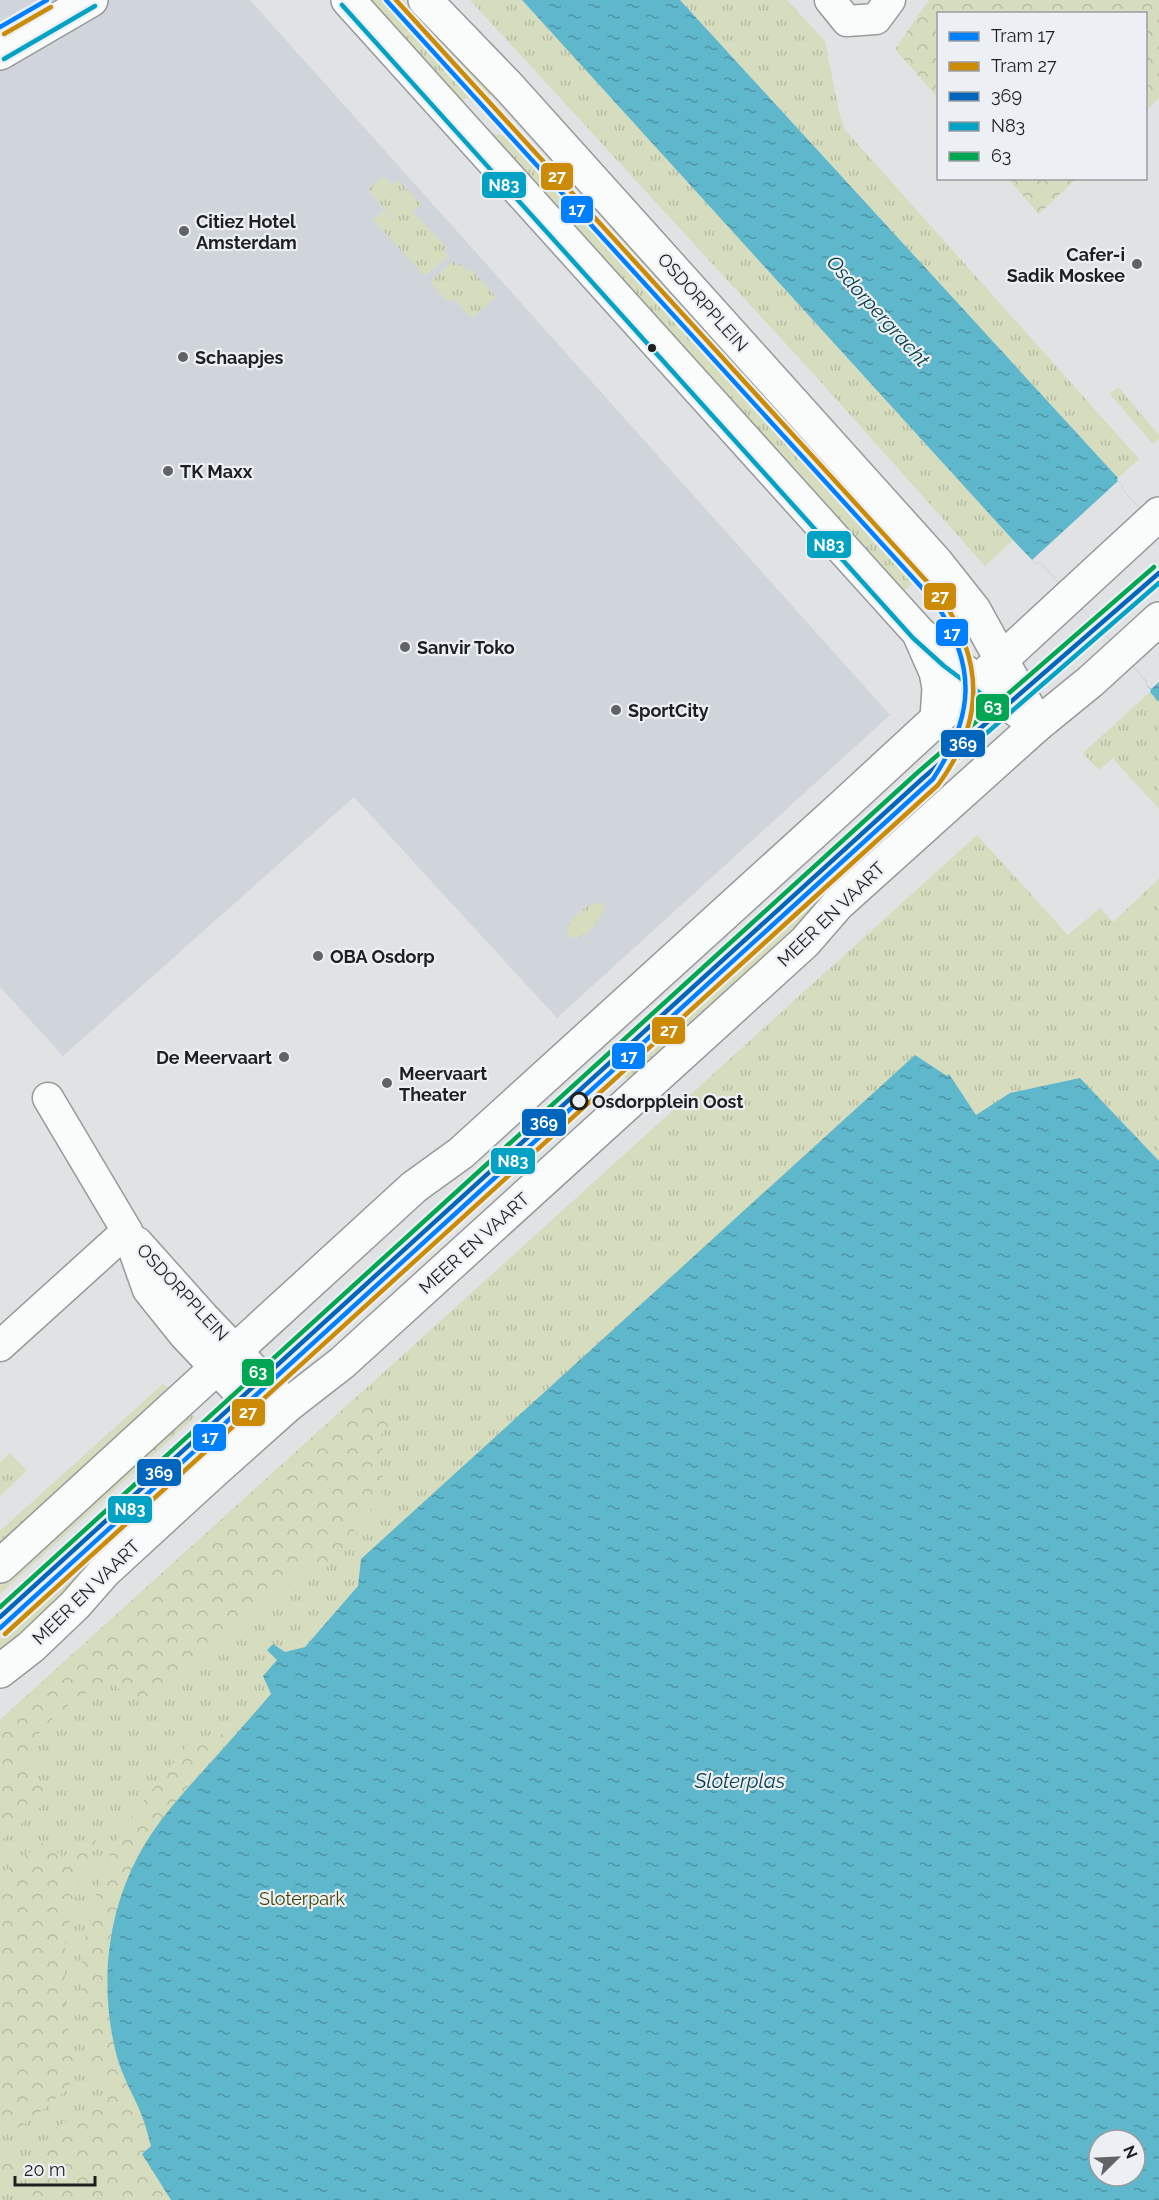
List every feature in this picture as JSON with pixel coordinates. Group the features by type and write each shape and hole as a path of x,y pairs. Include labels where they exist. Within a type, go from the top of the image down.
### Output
{"main road":[{"path":"0,53 91,0"},
{"path":"348,0 919,633 977,681 1037,725"},
{"name":"OSDORPPLEIN","path":"425,0 509,87 936,561 974,610 1037,725"},
{"path":"0,1566 414,1187 461,1153 1155,517"},
{"name":"OSDORPPLEIN","path":"974,610 992,621 1011,628 1039,624"},
{"name":"MEER EN VAART","path":"0,1671 31,1647 75,1605 104,1572 278,1414 342,1363 805,942 838,904 1159,619"},
{"path":"919,633 936,672 939,688 938,718"}],"street":[{"path":"838,10 876,19 890,0"},
{"name":"OSDORPPLEIN","path":"48,1098 127,1231 226,1360 278,1414"},
{"path":"0,1346 127,1231"}],"shaded area":[{"path":"0,0 250,0 890,715 557,1018 354,797 63,1056 0,987"}],"green space":[{"path":"360,0 403,0 443,42 500,95 476,96 453,104"},
{"path":"470,0 522,0 1013,540 985,566 820,381"},
{"path":"680,0 787,0 825,41 839,112 845,130 1139,459 1118,478"},
{"path":"929,0 1159,0 1159,98 1147,110 1147,12 937,12 937,97 895,49"},
{"path":"483,132 517,141 535,153 608,231 617,223 836,473 852,502 920,577 901,594"},
{"path":"384,176 392,185 398,180 421,204 413,212 447,248 444,251 448,256 425,276 373,220 384,210 395,220 368,190"},
{"path":"1009,180 1075,180 1039,214"},
{"path":"453,261 457,265 460,263 468,272 471,269 497,298 472,318 453,298 448,302 430,282"},
{"path":"1118,387 1159,435 1159,439 1153,444 1110,394"},
{"path":"1150,692 1159,701 1159,809 1114,760 1114,757 1099,770 1083,753"},
{"path":"945,780 950,784 634,1088 622,1074"},
{"name":"Sloterplas","path":"977,835 1068,935 1100,908 1113,922 1159,879 1159,2200 0,2200 0,1720"},
{"path":"595,903 601,903 604,908 595,925 580,937 568,937 567,929 575,916"},
{"path":"163,1384 170,1389 0,1550 0,1531"},
{"path":"365,1389 394,1422 375,1440 383,1449 370,1462 384,1478 376,1486 385,1497 351,1527 360,1537 318,1575 310,1566 150,1710 135,1693 128,1698 114,1684 103,1684 82,1695 58,1714 38,1735 29,1753 34,1771 52,1797 0,1842 0,1720"},
{"path":"189,1411 195,1417 0,1594 0,1585"},
{"path":"217,1442 220,1446 73,1594 0,1655 0,1640"},
{"path":"10,1453 27,1471 0,1496 0,1462"},
{"path":"238,1730 180,1796 151,1834 128,1878 112,1931 107,1977 110,2018 122,2071 142,2115 151,2147 142,2155 171,2200 38,2200 29,2187 29,2174 48,2138 60,2125 108,2099 89,2054 82,2003 82,1960 87,1927 100,1879 112,1849 134,1813 189,1743"},
{"path":"94,1836 97,1838 77,1886 66,1937 64,2007 75,2068 71,2083 64,2092 28,2122 0,2137 0,1875 46,1840 66,1862"},
{"path":"0,2151 12,2155 17,2166 14,2175 6,2181 0,2181"}],"water":[{"name":"Osdorpergracht","path":"522,0 680,0 1118,478 1117,480 1123,486 1121,488 1159,529 1159,702 1150,692 1151,690 1146,685 1147,682 1043,565 1039,562 1036,564 1013,540"},
{"name":"Sloterplas","path":"915,1055 947,1076 949,1074 976,1115 1010,1093 1080,1078 1159,1161 1159,2200 171,2200 142,2154 151,2146 142,2116 119,2065 111,2028 108,1970 110,1941 116,1912 137,1858 166,1813 271,1694 263,1676 277,1660 267,1650 273,1644 285,1652 305,1647 358,1586 361,1559"}],"pier":[{"path":"1118,481 1123,486 1121,488 1159,529 1159,682 1151,689 1043,565 1039,562 1036,564 1032,560"}],"tram line":[{"name":"17","path":"0,27 47,0"},
{"name":"17","path":"0,1628 933,779 947,756 963,712 966,690 964,669 949,625 935,602 386,0"},
{"name":"27","path":"5,1634 938,785 964,738 971,715 973,691 971,668 955,621 941,597 396,0"},
{"name":"27","path":"4,34 51,7"}],"transit line":[{"name":"N83","path":"342,5 913,638 944,666 1004,711"},
{"name":"N83","path":"4,59 95,6"},
{"name":"63","path":"0,1607 917,773 1154,567"},
{"name":"369","path":"0,1617 922,779 1159,573"},
{"name":"N83","path":"5,1623 927,785 1159,583"}],"place":[{"name":"Citiez Hotel Amsterdam","path":"184,231"},
{"name":"Cafer-i Sadik Moskee","path":"1137,264"},
{"name":"Schaapjes","path":"183,357"},
{"name":"TK Maxx","path":"168,471"},
{"name":"Sanvir Toko","path":"405,647"},
{"name":"SportCity","path":"616,710"},
{"name":"OBA Osdorp","path":"318,956"},
{"name":"De Meervaart","path":"284,1057"},
{"name":"Meervaart Theater","path":"387,1083"},
{"name":"Osdorpplein Oost","path":"579,1101"}],"park label":[{"name":"Sloterpark","path":"302,1898"}]}
